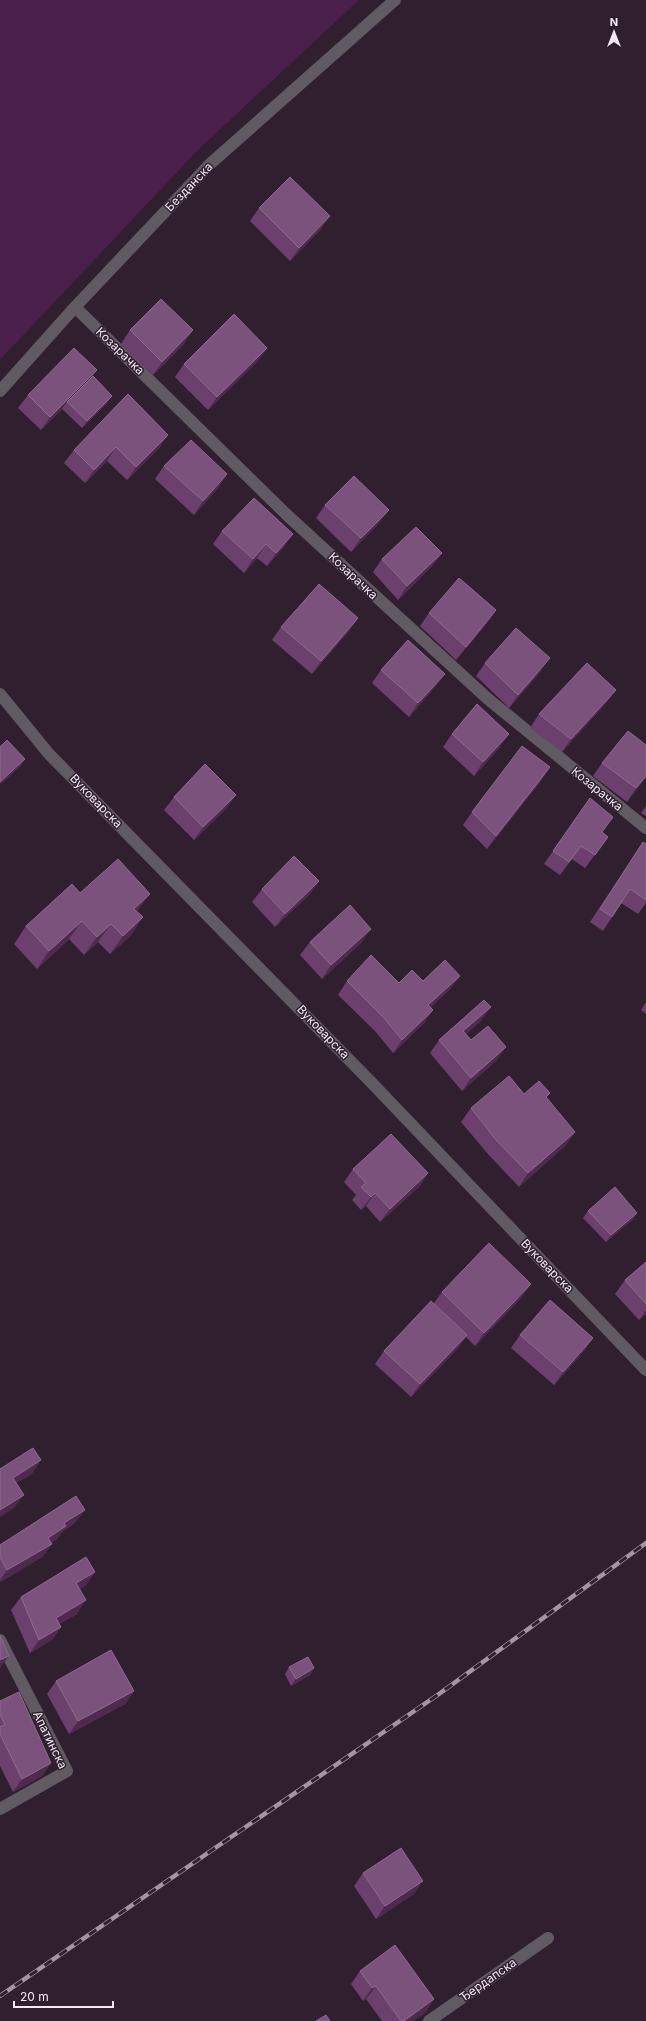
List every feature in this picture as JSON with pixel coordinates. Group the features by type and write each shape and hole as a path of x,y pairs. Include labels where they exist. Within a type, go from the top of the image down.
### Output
{"street":[{"name":"Безданска","path":"0,391 75,307 210,164 395,0"},
{"name":"Козарачка","path":"75,307 287,515 488,700 646,828"},
{"name":"Вуковарска","path":"0,694 49,754 369,1080 646,1370"},
{"name":"Апатинска","path":"0,1640 67,1771 0,1809"},
{"name":"Ђердапска","path":"429,2021 548,1938"}],"shaded area":[{"path":"0,0 359,0 197,151 0,360"}],"building":[{"path":"290,177 330,216 299,248 259,208"},
{"path":"161,299 193,330 162,362 130,330"},
{"path":"234,314 267,348 217,397 184,364"},
{"path":"74,348 97,370 50,417 28,395"},
{"path":"93,376 112,396 87,421 67,402"},
{"path":"128,394 168,435 136,467 116,447 94,470 74,450"},
{"path":"191,440 227,474 203,501 164,466"},
{"path":"354,476 389,510 361,538 325,505"},
{"path":"254,498 293,534 276,553 266,544 253,559 222,531"},
{"path":"416,527 442,553 407,586 382,559"},
{"path":"459,578 496,610 466,647 429,613"},
{"path":"319,584 358,618 321,661 281,627"},
{"path":"516,628 550,658 518,695 485,663"},
{"path":"408,640 445,674 418,703 381,670"},
{"path":"587,663 616,690 571,739 539,714"},
{"path":"477,704 509,734 483,762 452,734"},
{"path":"628,731 646,745 646,776 636,788 602,763"},
{"path":"7,740 25,759 0,782 0,747"},
{"path":"522,746 550,767 496,836 472,812"},
{"path":"205,764 236,795 203,827 174,797"},
{"path":"590,798 613,817 602,832 608,837 595,855 581,846 569,862 553,851"},
{"path":"643,842 646,844 646,900 630,889 612,917 600,909"},
{"path":"294,856 319,881 285,914 262,889"},
{"path":"118,859 150,894 134,909 143,917 123,936 111,924 97,937 82,921 49,951 26,926 72,884 80,893"},
{"path":"350,905 371,929 331,965 310,942"},
{"path":"371,955 399,983 412,970 423,981 445,960 460,976 428,1005 433,1010 402,1040 384,1018 347,981"},
{"path":"484,1000 491,1007 463,1031 471,1040 488,1026 506,1047 471,1078 439,1040"},
{"path":"509,1076 524,1094 539,1081 550,1093 546,1097 575,1132 528,1173 496,1140 471,1108"},
{"path":"391,1134 428,1173 390,1209 375,1193 371,1197 361,1187 366,1183 353,1169"},
{"path":"615,1187 637,1213 611,1235 588,1211"},
{"path":"489,1243 531,1284 484,1333 442,1292"},
{"path":"646,1262 646,1304 625,1280"},
{"path":"550,1300 593,1338 563,1372 520,1335"},
{"path":"431,1301 467,1335 420,1384 384,1351"},
{"path":"33,1448 41,1460 13,1478 24,1495 0,1510 0,1469"},
{"path":"76,1496 85,1510 64,1523 66,1526 48,1538 52,1544 7,1570 0,1557 0,1545"},
{"path":"86,1557 95,1572 76,1583 86,1600 56,1618 61,1627 39,1640 21,1597"},
{"path":"0,1636 9,1656 0,1660"},
{"path":"111,1650 134,1691 78,1721 56,1681"},
{"path":"308,1657 314,1668 296,1679 289,1667"},
{"path":"19,1692 51,1763 22,1779 0,1734 0,1727 5,1725 0,1714 0,1701"},
{"path":"401,1848 423,1881 385,1906 363,1873"},
{"path":"395,1945 434,1999 404,2021 401,2021 376,1986 372,1988 360,1971"},
{"path":"326,2015 330,2021 316,2021"}],"railway":[{"path":"0,1996 439,1694 646,1543"}]}
